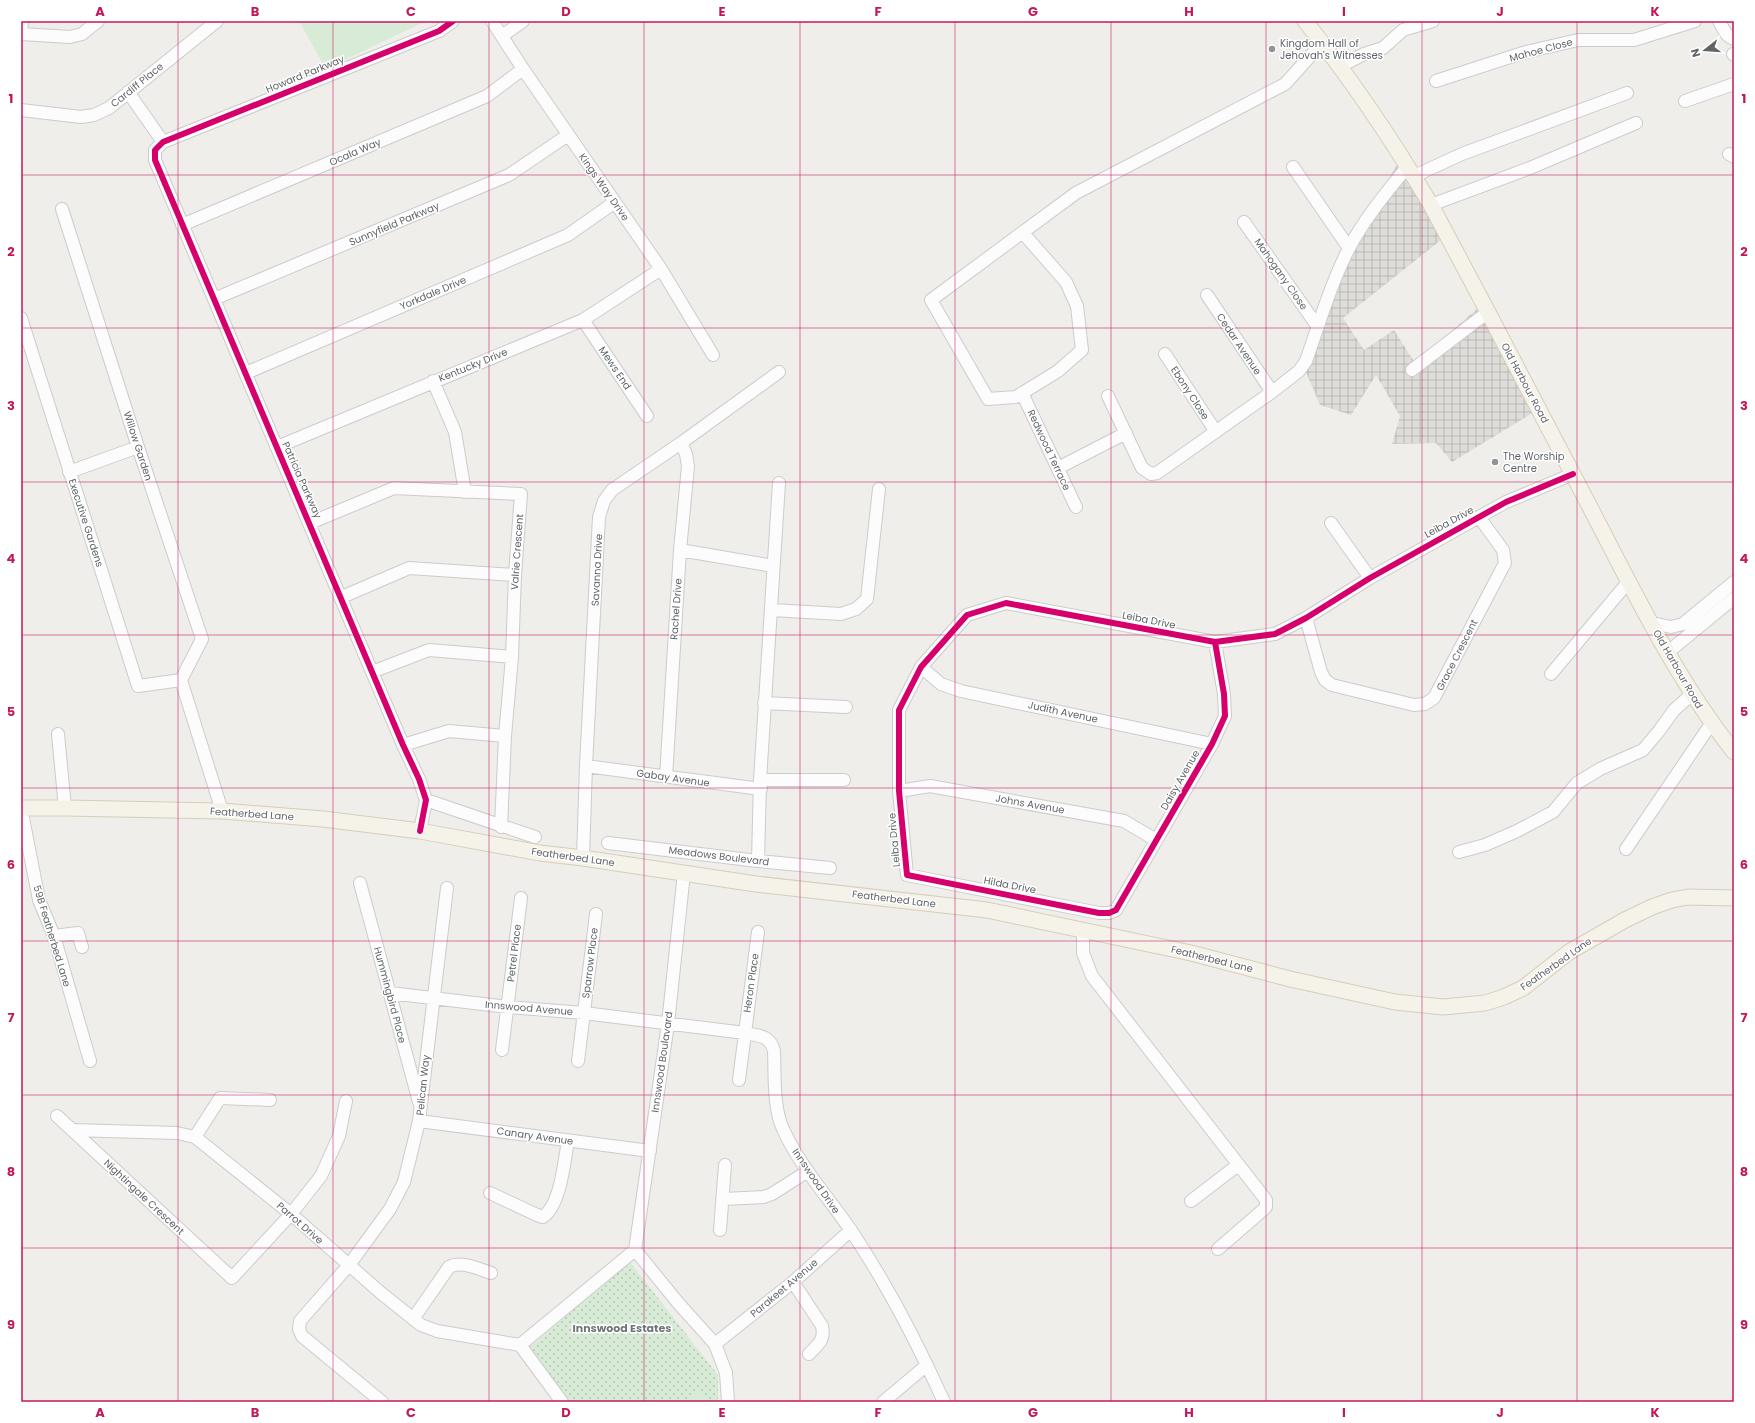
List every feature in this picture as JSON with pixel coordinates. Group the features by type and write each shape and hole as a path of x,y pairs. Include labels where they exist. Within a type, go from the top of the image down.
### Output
{"main road":[{"name":"Old Harbour Road","path":"1305,21 1341,66 1376,116 1431,205 1668,652 1711,724 1734,752"},
{"name":"Featherbed Lane","path":"21,808 222,811 323,819 420,831 540,853 756,884 987,910 1084,929 1191,953 1290,979 1395,1002 1444,1007 1485,1002 1504,997 1516,991 1569,952 1625,920 1652,907 1672,900 1688,897 1734,898"}],"street":[{"path":"22,21 21,34 70,37 82,34 98,21"},
{"name":"Cardiff Place","path":"21,110 81,117 94,115 109,108 217,21"},
{"name":"Howard Parkway","path":"163,142 439,31 453,21"},
{"name":"Kings Way Drive","path":"492,21 523,69 661,269 713,355"},
{"path":"502,36 522,21"},
{"path":"1341,66 1364,54 1383,48 1403,30 1433,21"},
{"name":"Mahoe Close","path":"1436,81 1526,52 1578,40 1634,40 1694,21"},
{"path":"1719,21 1732,38"},
{"path":"1023,232 1066,282 1077,306 1082,350 1058,371 1016,397 988,399 932,300 1023,232 1076,193 1285,84 1322,42"},
{"name":"Ocala Way","path":"182,225 487,96 523,69"},
{"path":"1685,101 1734,84"},
{"path":"128,92 163,142"},
{"path":"1108,396 1142,468 1151,474 1157,473 1272,392 1299,371 1306,361 1330,289 1349,248 1375,206 1411,171 1462,154 1627,93"},
{"path":"1431,205 1530,168 1636,123"},
{"name":"Sunnyfield Parkway","path":"214,300 509,175 568,135"},
{"name":"Patricia Parkway","path":"163,142 155,150 154,160 342,598 403,745 419,779 426,800 420,831"},
{"path":"1293,167 1349,248"},
{"name":"Yorkdale Drive","path":"246,373 568,235 615,202"},
{"name":"Willow Garden","path":"62,209 138,447 202,639 181,680"},
{"name":"Mahogany Close","path":"1244,222 1318,327"},
{"name":"Kentucky Drive","path":"277,447 584,320 661,269"},
{"name":"Cedar Avenue","path":"1207,296 1272,392"},
{"path":"1412,370 1488,312"},
{"name":"Executive Gardens","path":"21,318 138,686 181,680"},
{"name":"Mews End","path":"584,320 648,416"},
{"name":"Ebony Close","path":"1165,354 1216,432"},
{"name":"Savanna Drive","path":"583,858 586,766 599,517 604,501 612,490 682,443 779,372"},
{"path":"434,381 455,432 465,492"},
{"name":"Redwood Terrace","path":"1022,393 1076,507"},
{"path":"1058,468 1126,433"},
{"name":"Rachel Drive","path":"666,777 680,550 688,466 682,443"},
{"path":"69,472 138,447"},
{"name":"Leiba Drive","path":"907,875 899,791 899,710 921,667 967,615 1006,603 1215,642 1275,634 1306,618 1370,578 1506,502 1573,474"},
{"path":"758,861 764,703 772,610 773,566 779,483"},
{"name":"Valrie Crescent","path":"310,523 394,488 521,494 515,575 512,657 505,736 501,827"},
{"path":"772,610 841,614 856,609 867,599 879,489"},
{"name":"Grace Crescent","path":"1306,618 1321,672 1325,680 1332,685 1414,705 1425,704 1434,698 1505,563 1503,550 1479,517"},
{"path":"1331,523 1370,578"},
{"path":"680,550 773,566"},
{"path":"342,598 409,568 515,575"},
{"path":"1551,674 1629,581"},
{"path":"1652,623 1671,627 1683,624 1734,582"},
{"path":"1668,652 1734,598"},
{"name":"Daisy Avenue","path":"1109,913 1116,910 1121,902 1212,744 1225,716 1224,694 1215,642"},
{"path":"372,672 429,650 512,657"},
{"name":"Judith Avenue","path":"921,667 942,684 961,691 1212,744"},
{"path":"181,680 222,811"},
{"path":"1459,852 1485,846 1553,812 1577,783 1600,769 1643,750 1674,710 1692,694"},
{"path":"764,703 846,707"},
{"path":"1626,849 1711,724"},
{"path":"403,745 449,731 505,736"},
{"path":"58,734 65,808"},
{"name":"Gabay Avenue","path":"586,766 666,777 760,785 844,780"},
{"name":"Johns Avenue","path":"899,791 930,786 1124,821 1156,840"},
{"path":"426,800 535,838"},
{"name":"59B Featherbed Lane","path":"21,808 39,900 54,936 90,1061"},
{"name":"Meadows Boulevard","path":"608,843 830,868"},
{"name":"Innswood Boulavard","path":"635,1250 668,1024 684,873"},
{"name":"Hilda Drive","path":"907,875 1099,913 1109,913"},
{"name":"Hummingbird Place","path":"360,883 420,1108"},
{"name":"Pelican Way","path":"382,1402 302,1336 299,1329 300,1321 349,1265 390,1209 404,1182 419,1121 447,888"},
{"path":"1013,915 1018,897"},
{"name":"Petrel Place","path":"502,1050 521,898"},
{"name":"Sparrow Place","path":"578,1061 596,914"},
{"path":"1084,929 1083,953 1092,976 1266,1200 1266,1207 1218,1249"},
{"name":"Heron Place","path":"739,1080 758,932"},
{"path":"54,936 78,933 82,947"},
{"name":"Innswood Avenue","path":"390,993 508,1007 584,1013 668,1024"},
{"name":"Innswood Drive","path":"668,1024 745,1033 764,1037 772,1042 774,1051 777,1113 782,1129 808,1171 851,1230 896,1302 944,1402"},
{"path":"195,1137 220,1098 270,1100"},
{"path":"291,1214 321,1176 340,1136 346,1101"},
{"name":"Nightingale Crescent","path":"57,1116 232,1278 291,1214"},
{"name":"Canary Avenue","path":"419,1121 650,1151"},
{"name":"Parrot Drive","path":"72,1130 177,1133 195,1137 291,1214 421,1325 436,1331 520,1345"},
{"path":"490,1193 543,1217 548,1213 560,1188 568,1141"},
{"path":"720,1230 724,1199 725,1165"},
{"path":"1191,1202 1238,1165"},
{"path":"724,1199 764,1197 772,1194 808,1171"},
{"name":"Parakeet Avenue","path":"715,1344 793,1282 851,1230"},
{"path":"562,1402 520,1345 635,1250 679,1304 715,1344 726,1373 728,1402"},
{"path":"413,1319 448,1267 454,1264 462,1264 490,1273"},
{"path":"793,1282 822,1326 824,1334 822,1340 809,1354"},
{"path":"883,1402 927,1365"}],"shaded area":[{"path":"1398,163 1441,240 1343,318 1364,350 1394,330 1415,363 1478,308 1536,411 1452,462 1436,443 1392,444 1400,416 1376,375 1351,415 1320,405 1302,363 1330,279"}],"green space":[{"path":"299,21 426,21 326,69"},
{"path":"630,1262 718,1375 718,1402 566,1402 526,1350"},
{"path":"700,1391 707,1402 685,1402"}],"cycle path":[{"path":"420,831 426,800 419,779 403,745 155,160 155,150 163,142 439,31 453,21"},
{"path":"1215,642 1224,694 1225,716 1212,744 1116,910 1109,913 1099,913 907,875 899,791 899,710 921,667 967,615 1006,603 1215,642 1275,634 1306,618 1370,578 1506,502 1573,474"}],"place":[{"name":"Kingdom Hall of Jehovah's Witnesses","path":"1272,49"},
{"name":"The Worship Centre","path":"1495,462"}],"district":[{"name":"Innswood Estates","path":"622,1328"}]}
